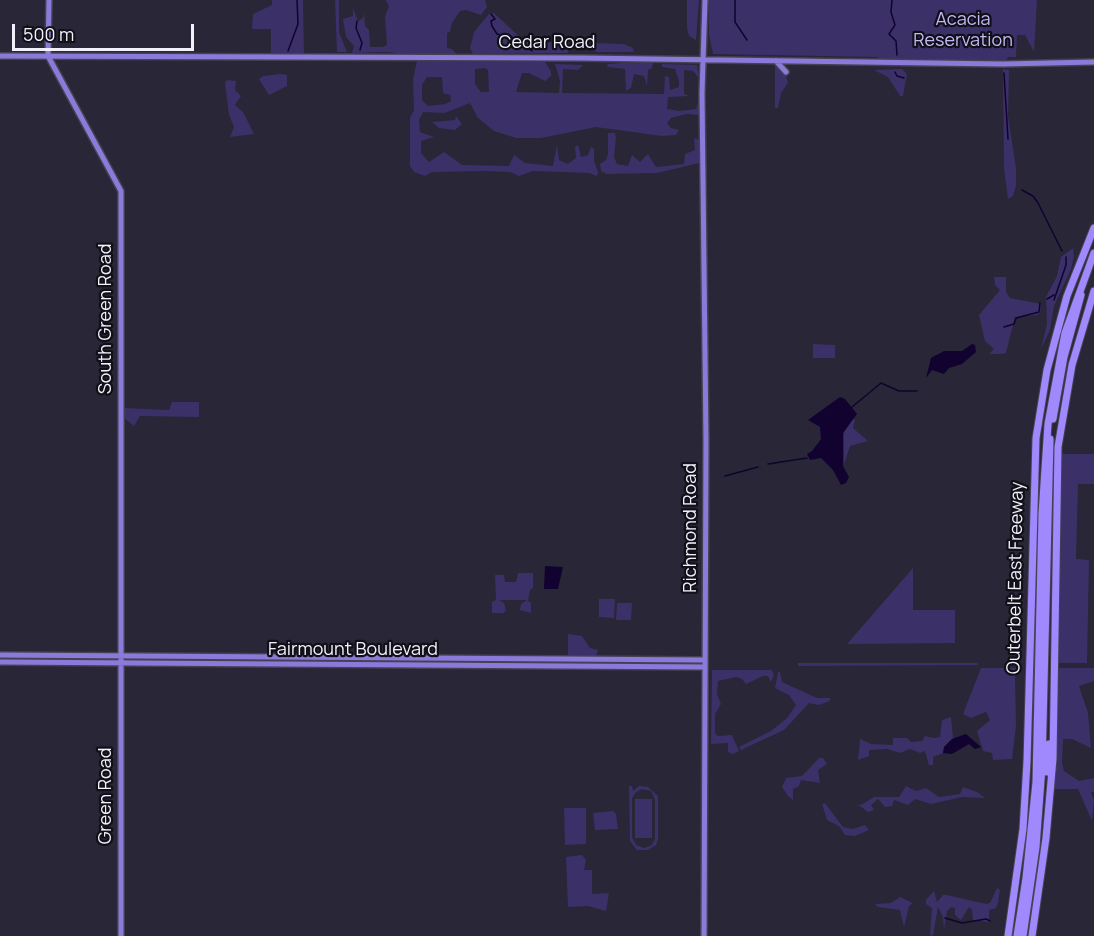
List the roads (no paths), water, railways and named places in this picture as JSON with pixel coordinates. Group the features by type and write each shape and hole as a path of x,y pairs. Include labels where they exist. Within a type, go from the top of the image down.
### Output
{"highway":[{"name":"Outerbelt East Freeway","path":"1008,934 1015,888 1027,762 1035,460 1039,414 1050,359 1067,296 1094,228"},
{"path":"1020,934 1032,832 1037,741 1043,474 1052,394 1073,304 1094,253"},
{"path":"1032,872 1042,767 1049,468 1053,416 1070,334 1094,264"},
{"path":"1032,934 1051,796 1056,527 1061,417 1072,365 1094,291"},
{"path":"1053,416 1056,527"},
{"path":"1035,460 1040,631"},
{"path":"1020,934 1045,796 1050,713 1054,704"},
{"path":"1015,888 1030,807 1037,741"}],"main road":[{"name":"South Green Road","path":"49,0 48,56 121,191 121,660"},
{"name":"Richmond Road","path":"705,0 703,92 705,936"},
{"name":"Cedar Road","path":"0,56 775,60 1003,64 1094,62"},
{"path":"775,60 786,72"},
{"name":"Fairmount Boulevard","path":"0,655 121,660 602,666 705,664"},
{"name":"Green Road","path":"121,660 121,936"},
{"name":"Fairmount Boulevard","path":"0,662 634,660 668,664"},
{"path":"602,666 634,660"}],"waterway":[{"path":"288,51 298,24 297,0"},
{"path":"735,0 735,22 747,40"},
{"path":"892,0 891,12 895,25 889,34 896,41 897,55"},
{"path":"491,14 495,19 491,21 492,26 497,34 514,38 532,51"},
{"path":"357,21 356,28 362,43 360,50"},
{"path":"895,72 897,76 904,78"},
{"path":"1004,73 1008,139"},
{"path":"1022,190 1033,196 1038,203 1062,251"},
{"path":"1054,300 1066,265 1066,257"},
{"path":"1047,299 1054,295"},
{"path":"1004,327 1014,324 1016,318 1039,312 1040,303"},
{"path":"852,407 881,383 899,391 917,391"},
{"path":"768,464 807,458"},
{"path":"725,476 758,467"},
{"path":"945,918 962,923 986,919 990,921"}],"park label":[{"name":"Acacia Reservation","path":"963,30"}]}
